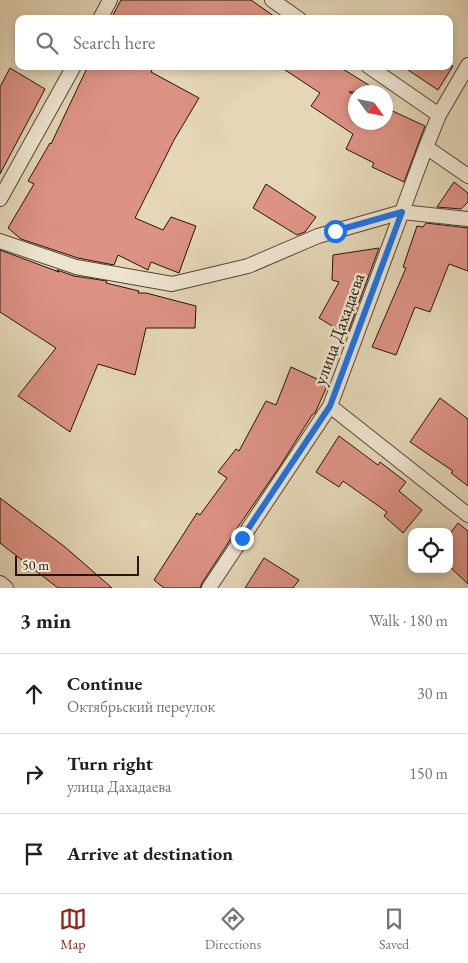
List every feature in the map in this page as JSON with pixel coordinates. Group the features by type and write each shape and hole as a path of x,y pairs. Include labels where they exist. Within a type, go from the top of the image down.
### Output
{"street":[{"path":"102,15 110,0"},
{"path":"272,0 293,15"},
{"name":"улица Дахадаева","path":"209,588 330,406 426,147 439,116 468,65"},
{"path":"0,199 72,70"},
{"path":"374,70 439,116"},
{"path":"426,147 468,176"},
{"path":"0,240 76,267 172,284 248,266 318,236 402,212 468,219"},
{"path":"330,406 468,515"},
{"path":"0,583 6,588"}],"building":[{"path":"121,0 251,0 272,15 113,15"},
{"path":"10,68 45,89 0,174 0,87"},
{"path":"86,70 152,70 151,72 199,98 174,140 135,218 163,230 171,217 196,226 179,273 151,262 148,270 118,255 114,265 78,258 21,239 8,228 34,184 28,181 51,144"},
{"path":"285,70 344,70 369,85 348,85 348,130 393,130 393,111 425,126 404,182 372,167 374,163 346,149 353,134 311,106 320,93"},
{"path":"408,70 450,70 438,90"},
{"path":"454,182 468,193 468,202 461,209 437,207"},
{"path":"266,184 316,217 305,232 297,235 253,208"},
{"path":"426,223 468,228 468,271 449,264 430,312 415,307 396,355 372,347 406,268 403,267 417,226 423,227"},
{"path":"379,248 347,335 319,318 339,282 332,280 333,255"},
{"path":"0,250 59,272 57,270 74,276 107,281 106,283 139,291 138,293 146,293 196,306 195,328 146,328 135,375 98,364 70,432 18,396 56,348 0,312"},
{"path":"291,367 328,384 315,413 231,537 200,588 164,588 154,580 197,513 200,515 227,478 218,472 236,449 239,451 266,401 276,405"},
{"path":"440,398 468,419 468,486 451,473 453,471 410,442"},
{"path":"339,436 378,465 380,462 406,482 399,491 422,510 403,533 384,516 387,512 343,481 339,487 316,472"},
{"path":"0,498 65,547 112,588 58,588 0,543"},
{"path":"458,523 468,531 468,584 453,570 453,530"},
{"path":"264,558 299,580 293,588 245,588"}],"route":[{"path":"242,538 330,406 402,212 335,231"}]}
